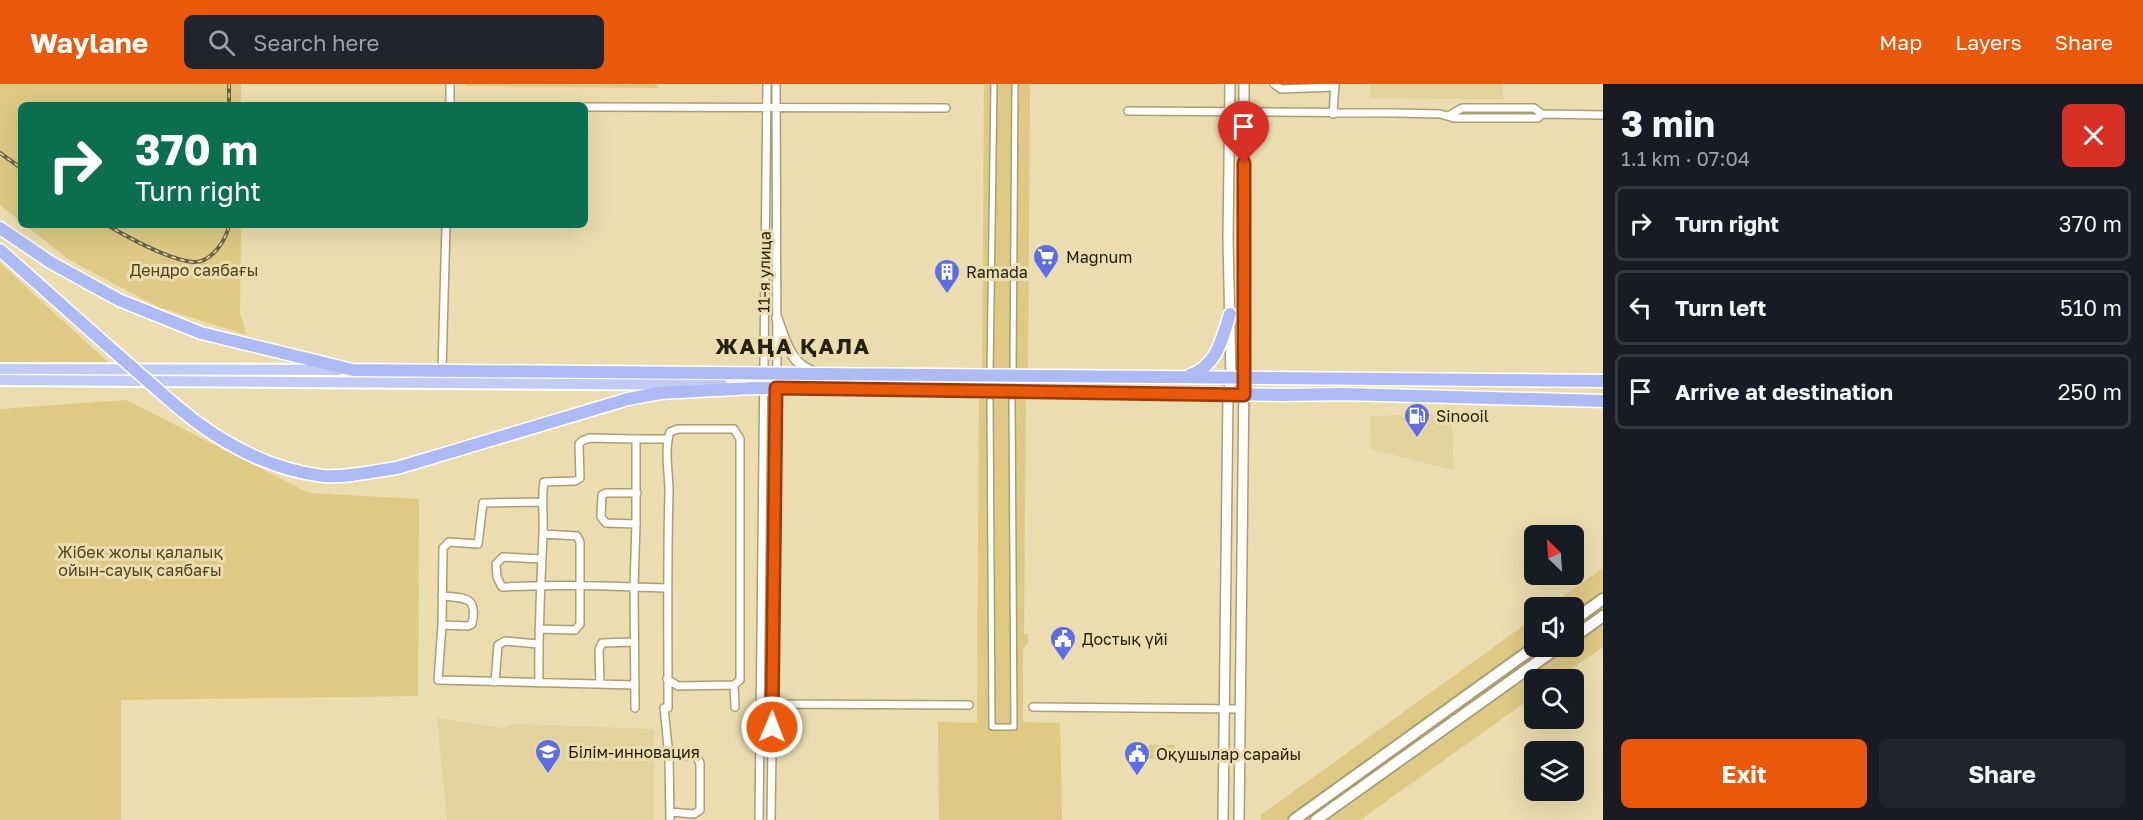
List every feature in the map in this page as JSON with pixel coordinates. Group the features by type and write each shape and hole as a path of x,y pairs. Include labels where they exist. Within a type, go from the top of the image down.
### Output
{"highway":[{"path":"0,228 50,262 119,300 201,333 353,370 1603,381"},
{"path":"0,250 200,426 237,449 277,465 324,476 398,468 628,399 660,393 764,388 1228,395 1344,394 1603,400"},
{"path":"1182,378 1198,372 1216,355 1230,314"}],"main road":[{"path":"0,369 353,370"},
{"path":"0,380 693,384 764,388"},
{"path":"1584,613 1603,599"},
{"path":"1584,630 1603,616"},
{"path":"1294,820 1524,655"},
{"path":"1316,820 1545,657"}],"street":[{"path":"450,84 450,102"},
{"name":"11-я улица","path":"767,84 763,373 773,704 771,820"},
{"name":"11-я улица","path":"759,820 764,388 777,373 776,84"},
{"path":"990,372 994,84"},
{"path":"1013,372 1015,84"},
{"path":"1230,84 1230,314 1238,378 1244,395 1239,820"},
{"path":"1223,820 1228,395 1238,378 1244,84"},
{"path":"1274,84 1281,89 1335,86 1333,114"},
{"path":"588,107 946,108"},
{"path":"1128,111 1395,113 1450,115 1454,118 1538,118 1542,114 1603,115"},
{"path":"442,371 446,228"},
{"path":"777,318 786,345 795,362 819,374"},
{"path":"990,401 992,727 1014,727 1012,401"},
{"path":"667,679 678,686 734,685 740,680 740,439 734,429 678,429 670,432 668,439 666,708 670,816 694,814 700,810 700,763 696,756 669,756"},
{"path":"539,683 538,644 544,482 575,481 580,478 579,444 589,438 668,439"},
{"path":"635,708 636,439"},
{"path":"636,524 606,523 601,517 602,495 637,493"},
{"path":"543,502 483,503 478,544 449,542 443,548 442,625 438,680 635,685"},
{"path":"539,629 575,630 579,628 580,542 577,536 543,534"},
{"path":"541,559 503,557 496,564 497,577 502,586 579,585 667,588"},
{"path":"442,596 465,598 473,605 472,624 468,626 442,625"},
{"path":"495,682 498,645 505,641 538,644"},
{"path":"600,683 599,650 602,643 634,642"},
{"path":"734,685 735,707"},
{"path":"761,704 969,705"},
{"path":"1033,707 1240,709"}],"shaded area":[{"path":"1370,84 1503,84 1503,99 1370,98"},
{"path":"1452,414 1453,470 1371,449 1370,416"},
{"name":"Білім-инновация","path":"437,718 503,728 514,724 654,729 654,820 447,820"}],"green space":[{"path":"0,84 241,84 241,102 18,102 18,220 0,205"},
{"path":"467,84 658,84 658,88 467,86"},
{"path":"984,84 1030,84 1028,370 982,370"},
{"name":"Дендро саябағы","path":"29,228 241,228 240,313 247,335 158,307 68,259"},
{"path":"0,263 111,365 0,364"},
{"path":"1026,395 1024,634 1028,634 1028,643 1023,649 1023,722 1060,723 1062,820 939,820 938,722 977,723 979,396"},
{"name":"Жібек жолы қалалық ойын-сауық саябағы","path":"126,400 309,493 419,499 418,696 121,700 121,820 0,820 0,409"},
{"path":"1603,568 1603,592 1584,606 1584,597 1562,597 1579,585 1584,585 1584,581"},
{"path":"1603,624 1603,647 1571,669 1540,669 1557,657 1584,657 1584,638"},
{"path":"1524,625 1524,648 1284,820 1261,820 1261,815"},
{"path":"1531,657 1538,657 1309,820 1302,820"},
{"path":"1524,681 1524,703 1360,820 1329,820"},
{"path":"1149,745 1175,745 1175,759 1149,759"}],"railway":[{"path":"229,84 229,102"},
{"path":"0,153 18,166"},
{"path":"112,228 160,252 193,262 212,255 225,238 228,228"}],"place":[{"name":"Magnum","path":"1046,280"},
{"name":"Ramada","path":"947,295"},
{"name":"Sinooil","path":"1417,439"},
{"name":"Достық үйі","path":"1063,662"},
{"name":"Білім-инновация","path":"548,775"},
{"name":"Оқушылар сарайы","path":"1137,777"}],"district":[{"name":"ЖАҢА ҚАЛА","path":"793,346"}],"route":[{"path":"772,727 776,388 1244,395 1244,163"}]}
